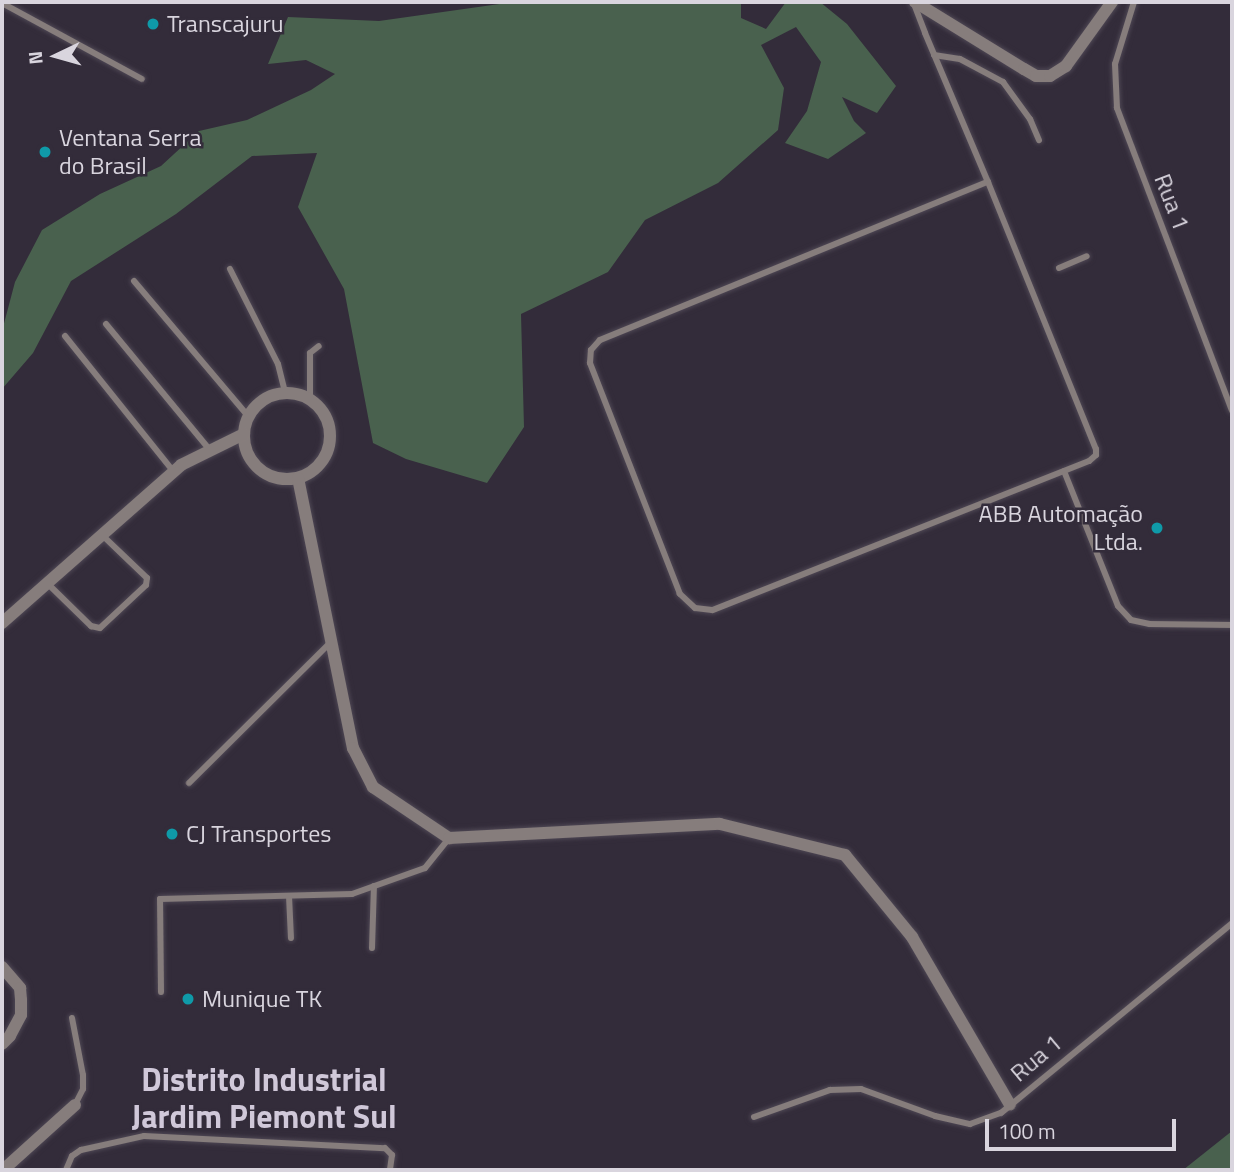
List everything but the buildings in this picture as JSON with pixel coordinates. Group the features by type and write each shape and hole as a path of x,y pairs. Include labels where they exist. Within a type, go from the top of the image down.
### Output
{"street":[{"path":"914,2 1036,76 1050,76 1066,66 1112,2"},
{"path":"285,393 310,400 327,421 329,447 314,470 298,478 272,477 257,467 247,452 244,434 248,417 260,403 285,393"},
{"path":"2,623 174,472 209,449 244,434"},
{"path":"298,478 352,748 373,787 449,838 720,824 845,855 912,937 1010,1105"},
{"path":"2,967 20,988 21,1000 21,1015 10,1036 2,1044"},
{"path":"3,1170 75,1105"}],"lane":[{"path":"914,2 934,55 988,183 1096,449 1096,455 1089,461 712,610 695,608 680,594 590,363 591,350 600,340 988,183"},
{"name":"Rua 1","path":"1134,2 1115,64 1117,108 1232,410"},
{"path":"2,3 142,79"},
{"path":"934,55 960,59 1003,82 1030,119 1039,140"},
{"path":"1059,268 1087,256"},
{"path":"230,269 278,364 285,393"},
{"path":"134,281 248,417"},
{"path":"106,324 209,449"},
{"path":"65,336 174,472"},
{"path":"310,400 310,353 319,346"},
{"path":"1064,471 1118,607 1131,620 1150,624 1232,625"},
{"path":"47,583 91,626 100,628 146,585 147,578 102,535"},
{"path":"189,783 331,642"},
{"path":"161,992 160,899 352,894 425,868 449,838"},
{"path":"372,948 374,886"},
{"path":"289,896 291,938"},
{"name":"Rua 1","path":"754,1116 830,1090 861,1089 935,1116 970,1124 1000,1114 1232,923"},
{"path":"72,1018 83,1075 82,1089 75,1105"},
{"path":"66,1170 72,1156 81,1150 144,1136 384,1148 391,1155 390,1170"}],"green space":[{"path":"513,2 741,2 741,18 766,29 786,2 820,2 847,24 896,86 877,113 842,97 854,121 866,133 828,159 785,143 807,111 821,62 796,27 761,45 784,88 778,130 718,183 645,220 608,272 521,314 524,427 487,483 406,459 373,443 344,289 298,207 317,153 252,156 176,214 71,281 33,353 2,389 2,331 15,282 42,230 100,194 161,166 199,131 247,120 311,90 335,74 306,60 268,64 288,17 379,21"},
{"path":"1232,1131 1232,1170 1183,1170"}],"place":[{"name":"Transcajuru","path":"153,24"},
{"name":"Ventana Serra do Brasil","path":"45,152"},
{"name":"ABB Automação Ltda.","path":"1157,528"},
{"name":"CJ Transportes","path":"172,834"},
{"name":"Munique TK","path":"188,999"}],"district":[{"name":"Distrito Industrial Jardim Piemont Sul","path":"264,1098"}]}
